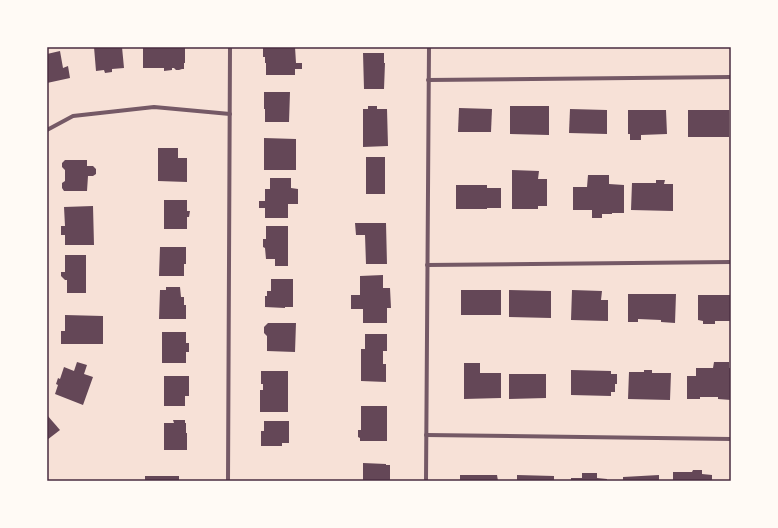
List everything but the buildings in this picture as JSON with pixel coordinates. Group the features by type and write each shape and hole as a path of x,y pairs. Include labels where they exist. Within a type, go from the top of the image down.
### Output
{"street":[{"path":"228,481 230,47"},
{"path":"426,481 428,47"},
{"path":"428,80 731,77"},
{"path":"47,130 73,116 154,107 230,114"},
{"path":"427,265 731,262"},
{"path":"426,435 731,439"}]}
